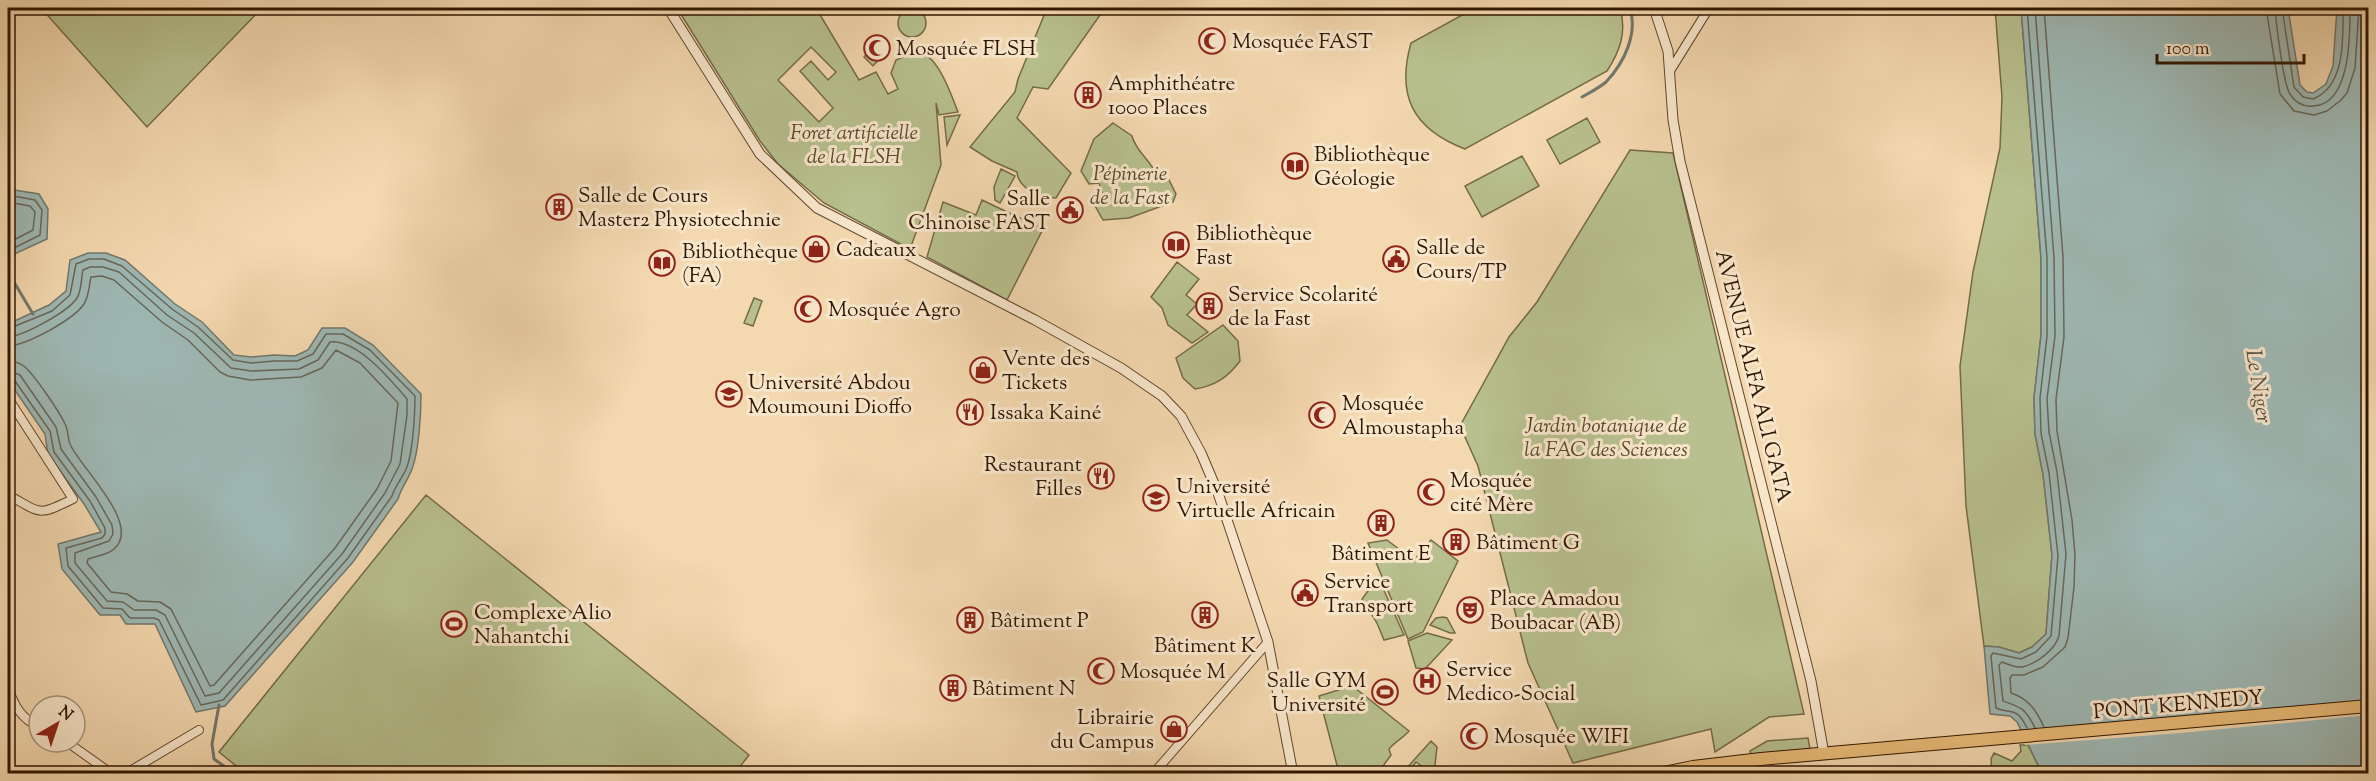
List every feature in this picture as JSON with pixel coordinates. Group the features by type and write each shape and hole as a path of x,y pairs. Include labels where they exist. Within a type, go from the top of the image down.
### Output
{"main road":[{"name":"PONT KENNEDY","path":"1659,774 1824,754 2368,706"}],"street":[{"path":"668,8 760,154 817,208 1035,320 1121,368 1169,403 1189,428 1214,483 1268,642 1293,774"},
{"name":"AVENUE ALFA ALI GATA","path":"1654,8 1668,51 1673,120 1680,161 1811,681 1824,754"},
{"path":"1670,71 1709,8"},
{"path":"8,398 73,499 42,512 8,495"},
{"path":"1153,774 1268,642"},
{"path":"8,688 17,711 27,721"},
{"path":"125,774 199,730"},
{"path":"84,754 112,774"}],"green space":[{"path":"41,8 262,8 147,127"},
{"name":"Foret artificielle de la FLSH","path":"677,8 738,8 748,15 760,14 765,8 816,8 859,80 876,72 888,94 898,89 891,73 896,60 913,53 926,55 938,68 958,112 939,115 936,103 941,165 910,249 824,203 778,164 760,141","holes":["811,47 836,72 828,80 811,61 800,71 833,108 819,122 778,80"]},
{"path":"1047,8 1105,8 1048,89 1033,87 1017,118 1071,173 1056,198 1031,191 1021,183 1017,172 992,161 970,147 1015,92 1018,79"},
{"path":"1475,8 1620,8 1623,25 1621,41 1616,56 1607,71 1465,149 1447,141 1421,121 1408,95 1407,62 1411,43"},
{"path":"1995,8 2021,8 2041,258 2041,335 2034,398 2035,434 2043,474 2052,555 2046,634 2032,647 2019,653 1999,647 1984,646 1966,506 1960,366 1973,272 2000,148 2002,97"},
{"path":"912,9 922,13 926,23 922,33 912,37 902,33 898,23 902,13"},
{"path":"871,49 881,57 873,66 864,57"},
{"path":"960,115 947,145 944,117"},
{"path":"1587,118 1600,142 1560,164 1547,140"},
{"name":"Pépinerie de la Fast","path":"1113,123 1132,136 1137,148 1153,168 1158,179 1168,178 1176,194 1173,202 1129,218 1103,220 1094,204 1104,198 1099,183 1089,184 1081,171 1094,139"},
{"name":"Jardin botanique de la FAC des Sciences","path":"1630,150 1673,153 1804,714 1769,717 1715,752 1711,729 1573,763 1528,663 1478,466 1460,426 1509,337 1537,302"},
{"path":"1522,156 1539,186 1482,217 1465,186"},
{"path":"1001,169 1015,176 1000,203 995,200 994,187"},
{"path":"982,200 1043,229 1007,300 927,257 943,202 976,215"},
{"path":"1177,262 1199,279 1186,295 1197,304 1187,315 1208,332 1192,343 1168,325 1162,308 1151,297"},
{"path":"754,298 762,301 753,326 744,323"},
{"path":"1223,325 1238,341 1240,361 1220,380 1209,386 1195,389 1183,378 1176,358"},
{"name":"Complexe Alio Nahantchi","path":"426,495 749,755 735,773 246,774 219,752"},
{"path":"1387,540 1412,559 1416,558 1431,540 1458,561 1423,632 1408,639 1368,543"},
{"path":"1378,577 1404,635 1384,640 1377,623 1362,599"},
{"path":"1436,618 1447,618 1455,633 1430,625"},
{"path":"1427,633 1452,640 1425,669 1416,668 1408,641"},
{"path":"1348,687 1355,688 1409,731 1389,749 1391,755 1383,766 1392,773 1339,773 1319,696"},
{"path":"1808,738 1810,749 1751,754 1750,751 1767,741"},
{"path":"1431,741 1437,747 1435,765 1438,773 1431,773 1416,762 1408,772 1405,770"},
{"path":"2020,745 2028,745 2042,773 1992,773 1991,759 1994,753 2012,761 2021,751"}],"water":[{"name":"Le Niger","path":"2021,8 2288,8 2300,85 2307,92 2313,93 2326,84 2333,66 2337,8 2368,8 2368,773 2042,773 2017,722 2010,716 1990,714 1984,646 1999,647 2019,653 2032,647 2046,634 2052,555 2043,474 2035,434 2034,398 2041,335 2041,258"},
{"path":"8,189 39,194 48,209 47,239 8,257"},
{"path":"88,253 106,253 125,260 175,304 202,322 234,355 295,356 308,350 322,328 345,328 373,345 421,394 416,452 412,469 398,499 353,562 225,706 196,712 155,624 126,624 120,615 100,615 62,569 58,544 101,532 48,454 45,434 8,380 8,324 49,305 66,291 70,260"}],"pier":[{"path":"2368,702 2368,715 2181,733 2025,745 2019,732"}],"waterway":[{"path":"1582,97 1606,82 1624,57 1631,38 1630,8"},
{"path":"8,272 33,314"},
{"path":"219,705 212,744 214,759 235,774"}],"place":[{"name":"Mosquée FAST","path":"1212,41"},
{"name":"Mosquée FLSH","path":"877,48"},
{"name":"Amphithéatre 1000 Places","path":"1088,95"},
{"name":"Bibliothèque Géologie","path":"1295,166"},
{"name":"Salle de Cours Master2 Physiotechnie","path":"559,207"},
{"name":"Salle Chinoise FAST","path":"1070,210"},
{"name":"Bibliothèque Fast","path":"1176,245"},
{"name":"Cadeaux","path":"816,249"},
{"name":"Salle de Cours/TP","path":"1396,259"},
{"name":"Bibliothèque (FA)","path":"662,263"},
{"name":"Service Scolarité de la Fast","path":"1209,306"},
{"name":"Mosquée Agro","path":"808,309"},
{"name":"Vente des Tickets","path":"983,370"},
{"name":"Université Abdou Moumouni Dioffo","path":"729,394"},
{"name":"Issaka Kainé","path":"970,412"},
{"name":"Mosquée Almoustapha","path":"1322,415"},
{"name":"Restaurant Filles","path":"1101,476"},
{"name":"Mosquée cité Mère","path":"1431,492"},
{"name":"Université Virtuelle Africain","path":"1156,498"},
{"name":"Bâtiment E","path":"1381,523"},
{"name":"Bâtiment G","path":"1456,542"},
{"name":"Service Transport","path":"1305,593"},
{"name":"Place Amadou Boubacar (AB)","path":"1470,610"},
{"name":"Bâtiment K","path":"1205,615"},
{"name":"Bâtiment P","path":"970,620"},
{"name":"Complexe Alio Nahantchi","path":"454,624"},
{"name":"Mosquée M","path":"1101,671"},
{"name":"Service Medico-Social","path":"1427,681"},
{"name":"Bâtiment N","path":"953,688"},
{"name":"Salle GYM Université","path":"1385,692"},
{"name":"Librairie du Campus","path":"1174,729"},
{"name":"Mosquée WIFI","path":"1474,736"}]}
